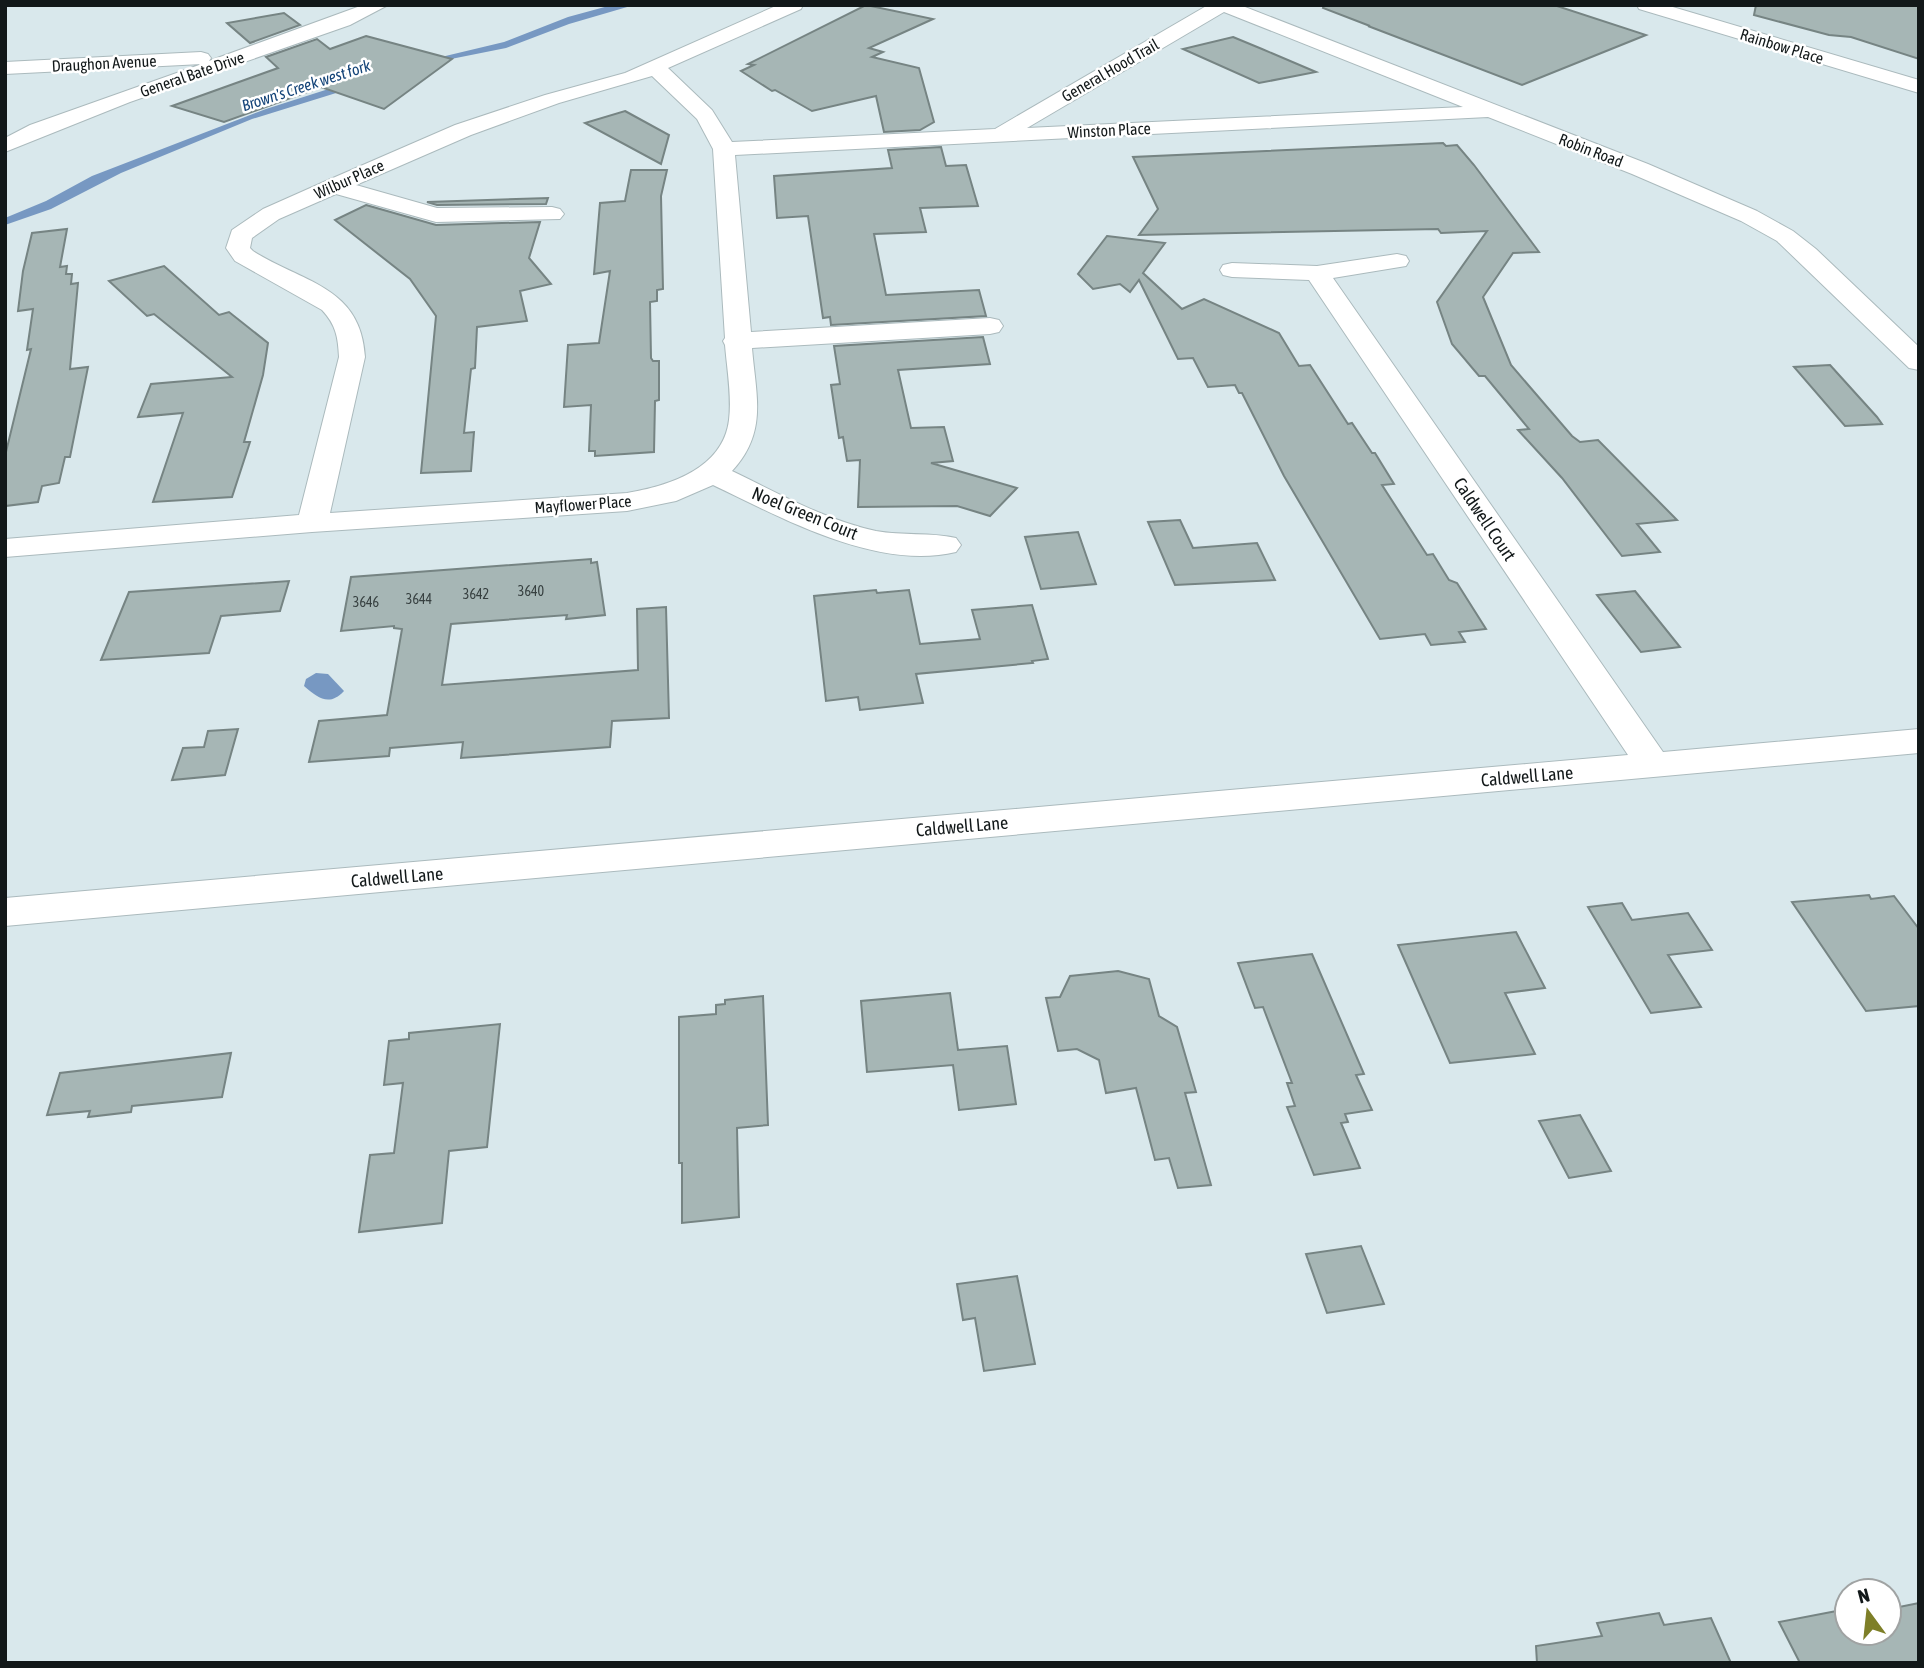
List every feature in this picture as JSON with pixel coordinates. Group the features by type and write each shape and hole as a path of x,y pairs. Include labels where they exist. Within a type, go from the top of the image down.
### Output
{"street":[{"name":"General Bate Drive","path":"5,146 65,119 343,21 379,5"},
{"name":"Wilbur Place","path":"312,523 352,357 352,331 347,320 328,301 249,260 238,248 237,242 246,229 334,186 463,130 656,68 794,5"},
{"name":"Robin Road","path":"1222,5 1688,188 1773,229 1816,262 1919,362"},
{"name":"General Hood Trail","path":"998,136 1222,5"},
{"name":"Rainbow Place","path":"1646,5 1919,87"},
{"name":"Draughon Avenue","path":"5,68 245,55"},
{"name":"Mayflower Place","path":"5,548 635,501 678,490 710,472 732,454 743,433 724,149 706,116 656,68"},
{"name":"Winston Place","path":"724,149 1493,111"},
{"path":"334,186 436,215 552,214"},
{"path":"1232,270 1317,273 1396,261"},
{"name":"Caldwell Court","path":"1317,273 1653,765"},
{"path":"736,341 990,326"},
{"name":"Noel Green Court","path":"710,472 835,529 890,543 944,545"},
{"name":"Caldwell Lane","path":"5,912 1919,741"}],"water":[{"path":"612,5 634,5 569,24 506,48 436,62 252,119 121,173 51,209 5,225 5,218 46,201 92,176 266,109 391,69 504,42 568,17"},
{"path":"316,673 328,674 344,691 328,700 314,694 304,686 306,679"}],"building":[{"path":"866,5 933,19 869,48 883,52 872,57 919,68 934,122 920,130 884,132 876,96 812,111 775,90 772,91 741,71 754,65 748,64"},
{"path":"1324,5 1554,5 1646,35 1522,85 1323,8"},
{"path":"1756,5 1919,5 1919,59 1851,37 1829,35 1754,15"},
{"path":"284,13 300,25 250,43 227,23"},
{"path":"366,36 452,59 384,109 321,87 224,122 172,106 278,68 266,57 317,39 330,49"},
{"path":"1233,37 1316,72 1259,83 1183,49"},
{"path":"625,111 669,135 661,164 585,123"},
{"path":"1443,143 1446,146 1457,145 1539,252 1513,253 1483,297 1511,365 1572,436 1580,442 1598,440 1677,520 1637,524 1660,552 1622,556 1562,478 1518,430 1529,429 1485,376 1479,376 1452,344 1437,302 1487,231 1441,233 1438,229 1139,235 1158,209 1133,157"},
{"path":"941,147 946,166 966,165 978,206 920,208 926,232 874,234 886,295 979,290 986,316 831,325 830,317 823,318 808,216 777,218 774,176 892,168 888,150"},
{"path":"631,170 667,170 661,196 663,289 657,290 657,301 650,302 651,358 653,361 659,361 659,400 655,401 654,452 595,456 595,451 589,451 591,405 564,407 568,345 599,343 610,271 594,274 600,203 625,201"},
{"path":"548,198 546,204 437,205 427,202"},
{"path":"366,205 436,225 540,222 529,258 551,284 520,291 527,321 477,327 475,368 471,369 464,433 474,432 471,471 421,473 436,316 410,279 335,220"},
{"path":"67,229 60,267 67,266 66,274 72,274 71,284 78,283 70,369 88,367 70,457 65,457 59,483 42,486 38,502 5,506 5,456 31,349 27,350 33,309 18,311 23,271 32,233"},
{"path":"1107,236 1165,243 1143,273 1182,309 1204,299 1279,333 1299,366 1310,365 1348,424 1352,423 1372,453 1375,453 1394,484 1382,485 1427,555 1433,554 1449,580 1457,583 1486,629 1459,632 1465,642 1431,645 1425,634 1380,639 1284,476 1242,393 1239,393 1235,385 1208,387 1193,358 1178,359 1139,280 1130,292 1120,284 1093,289 1078,274"},
{"path":"164,266 219,315 229,312 268,343 263,375 244,442 250,442 232,497 153,502 183,413 138,417 151,384 232,377 154,314 147,316 109,281"},
{"path":"983,337 990,364 898,370 911,428 944,427 953,461 931,463 1017,488 990,516 957,506 858,507 860,460 847,461 843,437 839,438 831,385 840,384 834,346"},
{"path":"1830,365 1882,424 1845,426 1794,367"},
{"path":"1180,520 1193,548 1257,543 1275,580 1175,585 1148,522"},
{"path":"1078,532 1096,584 1041,589 1025,537"},
{"path":"591,559 591,563 597,562 605,615 566,619 567,615 451,624 442,685 638,670 637,609 666,607 669,718 612,721 610,747 461,758 463,742 390,748 389,756 309,762 319,721 387,715 402,629 394,626 341,631 351,577"},
{"path":"289,581 280,611 221,616 209,653 101,660 129,592"},
{"path":"876,590 877,593 909,590 920,644 980,639 972,610 1032,605 1048,659 1032,661 1033,663 916,674 923,703 860,710 858,697 826,701 814,596"},
{"path":"1635,591 1680,647 1641,652 1597,595"},
{"path":"238,729 225,775 172,780 183,748 204,747 208,731"},
{"path":"1869,895 1871,899 1894,896 1919,929 1919,1006 1866,1011 1792,902"},
{"path":"1622,903 1632,920 1688,913 1712,950 1668,955 1701,1007 1651,1013 1588,907"},
{"path":"1516,932 1545,988 1505,993 1535,1054 1450,1063 1398,945"},
{"path":"1312,954 1364,1074 1356,1075 1372,1110 1345,1114 1348,1122 1341,1123 1360,1168 1314,1175 1287,1107 1295,1106 1287,1083 1292,1083 1263,1007 1255,1008 1238,963"},
{"path":"1118,971 1149,979 1159,1016 1177,1027 1196,1092 1185,1093 1211,1185 1178,1188 1169,1158 1155,1160 1136,1088 1106,1093 1099,1060 1077,1049 1058,1051 1046,998 1060,997 1070,976"},
{"path":"950,993 958,1050 1007,1046 1016,1104 959,1110 953,1065 867,1072 861,1001"},
{"path":"763,996 768,1125 737,1128 739,1217 682,1223 682,1163 679,1163 679,1017 716,1014 716,1005 725,1004 725,1000"},
{"path":"500,1024 487,1147 449,1151 442,1223 359,1232 370,1155 394,1153 403,1083 384,1085 389,1041 409,1039 409,1033"},
{"path":"231,1053 222,1097 132,1106 131,1112 88,1117 90,1111 47,1115 60,1073"},
{"path":"1580,1115 1611,1171 1569,1178 1539,1121"},
{"path":"1361,1246 1384,1304 1327,1313 1306,1254"},
{"path":"1017,1276 1035,1364 984,1371 975,1318 963,1320 957,1284"},
{"path":"1919,1603 1919,1663 1800,1663 1779,1622 1833,1612 1833,1647 1903,1647 1903,1606"},
{"path":"1659,1613 1664,1625 1711,1618 1731,1663 1537,1663 1536,1646 1602,1636 1597,1623"}],"water label":[{"name":"Brown's Creek west fork","path":"306,85"}]}
